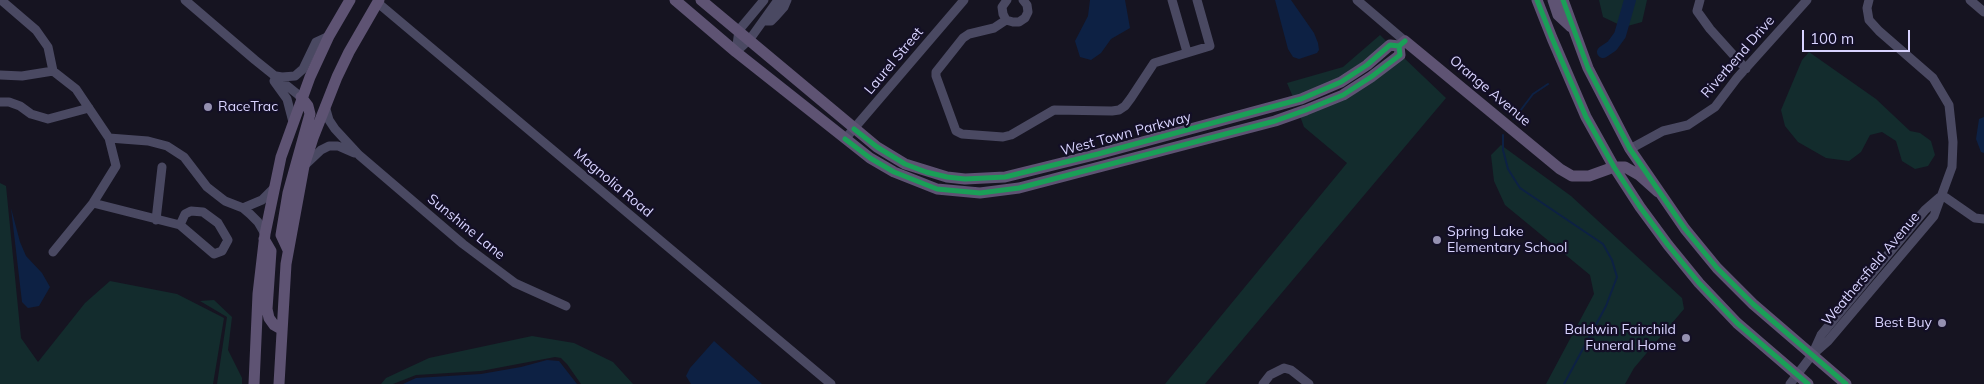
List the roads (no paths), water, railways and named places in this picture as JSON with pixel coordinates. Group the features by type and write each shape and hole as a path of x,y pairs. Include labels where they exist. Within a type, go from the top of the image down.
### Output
{"main road":[{"path":"254,384 258,294 264,237 281,157 301,97 329,36 350,0"},
{"name":"West Town Parkway","path":"675,0 736,52 870,158 894,172 937,189 980,193 1018,188 1275,121 1343,95 1400,55 1402,44 1390,45 1368,65 1341,82 1301,99 1005,177 965,179 926,172 905,164 877,147 701,0"},
{"path":"1537,0 1586,117 1614,167 1662,237 1699,283 1737,323 1793,379 1808,384"},
{"path":"1552,0 1558,15 1572,28"},
{"path":"1563,0 1588,68 1630,149 1685,229 1717,268 1753,304 1846,384"},
{"path":"278,384 288,250 304,166 325,106 349,52 378,1"},
{"name":"Orange Avenue","path":"1402,44 1560,169 1572,176 1589,176 1614,167"},
{"path":"288,250 281,235 290,184 310,114 308,106 301,97"},
{"path":"1614,167 1625,167 1639,175 1658,192"},
{"path":"264,237 271,251 267,309 269,318 274,325 281,329"}],"street":[{"path":"1,0 36,30 48,47 53,71 76,89 109,138 116,166 93,203 53,252"},
{"path":"185,0 301,97"},
{"path":"736,52 739,30 764,0"},
{"path":"736,52 750,39 778,0"},
{"path":"763,22 771,21 787,0"},
{"name":"Laurel Street","path":"845,140 964,0"},
{"path":"1004,1 1002,7 1006,20 1019,22 1025,18 1028,12 1027,5 1023,0"},
{"path":"1172,0 1188,52"},
{"path":"1006,20 994,28 969,34 963,38 936,72 956,131 962,134 1003,137 1011,135 1054,110 1112,112 1118,110 1125,106 1154,63 1210,46 1197,0"},
{"name":"Orange Avenue","path":"1357,0 1402,44"},
{"path":"1700,0 1697,11 1746,69"},
{"name":"Riverbend Drive","path":"1630,149 1662,132 1688,125 1715,108 1746,69 1807,0"},
{"name":"Weathersfield Avenue","path":"1793,379 1812,355 1821,335 1925,210 1942,195 1952,168 1953,142 1949,105 1933,78 1878,32 1869,20 1867,8 1869,0"},
{"path":"1970,0 1984,12"},
{"name":"Magnolia Road","path":"378,1 831,384"},
{"path":"273,75 282,77 295,76 303,68 316,42 329,36"},
{"path":"255,60 281,89 287,99 292,122"},
{"path":"0,75 22,76 53,71"},
{"path":"0,102 8,102 20,106 31,114 48,119 88,108"},
{"name":"Sunshine Lane","path":"325,106 335,129 359,155 463,244 515,282 566,306"},
{"path":"109,138 148,141 167,146 184,157 207,187 225,201 244,208 258,222 264,237"},
{"name":"Sunshine Lane","path":"304,166 329,146 343,148 359,155"},
{"path":"156,220 162,167"},
{"path":"244,208 262,200 273,189"},
{"path":"1942,195 1975,218 1984,219"},
{"path":"93,203 156,220 180,224 214,254 222,251 228,240 218,223 204,212 192,211 185,214 180,224"},
{"path":"1263,384 1277,370 1284,368 1291,370 1309,384"}],"water":[{"path":"1090,0 1125,0 1130,28 1111,39 1101,53 1091,60 1080,57 1075,41 1088,16"},
{"path":"1275,0 1291,0 1314,33 1318,43 1319,50 1317,53 1299,59 1293,57 1288,49"},
{"path":"1984,117 1984,153 1981,152 1976,139 1979,119"},
{"path":"11,208 20,242 26,256 42,273 50,287 39,306 28,308 22,302"},
{"path":"714,341 762,384 691,384 686,376 690,368"},
{"path":"547,360 559,361 577,384 403,384 416,378 481,374"}],"waterway":[{"path":"1603,52 1612,46 1620,35 1630,0"},
{"path":"1514,119 1533,94 1548,84"},
{"path":"1503,135 1503,150 1508,169 1520,188 1603,244 1612,260 1617,277 1606,306 1564,384"}],"place":[{"name":"RaceTrac","path":"208,107"},
{"name":"Spring Lake Elementary School","path":"1437,240"},
{"name":"Best Buy","path":"1942,323"},
{"name":"Baldwin Fairchild Funeral Home","path":"1686,338"}]}
